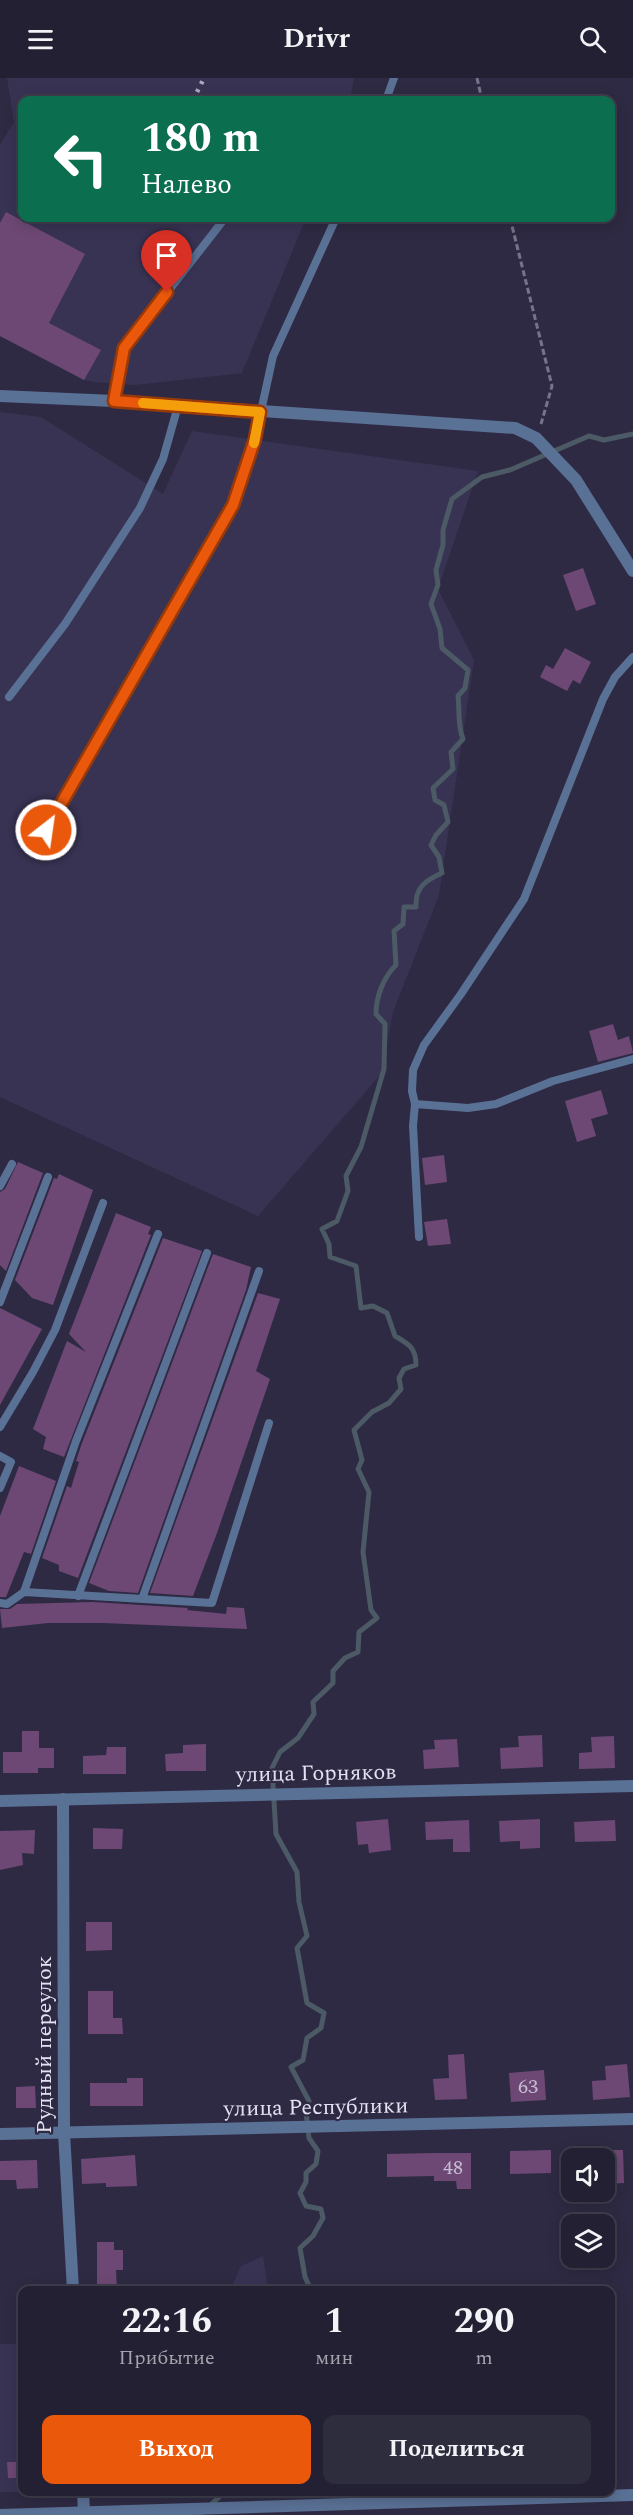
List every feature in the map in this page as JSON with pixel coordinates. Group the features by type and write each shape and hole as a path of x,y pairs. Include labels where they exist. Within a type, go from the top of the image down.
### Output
{"street":[{"path":"0,396 114,401 515,428 537,438 576,480 630,559 633,571"},
{"name":"улица Горняков","path":"0,1801 633,1786"},
{"name":"Рудный переулок","path":"63,1799 64,2133 73,2286"},
{"name":"улица Республики","path":"0,2134 633,2120"},
{"path":"615,2496 633,2495"},
{"path":"83,2496 84,2512"},
{"path":"0,2515 603,2496"}],"lane":[{"path":"387,96 394,78"},
{"path":"114,401 124,348 222,222"},
{"path":"46,830 233,505 255,439 273,356 334,222"},
{"path":"9,697 66,624 140,508 162,459 178,406"},
{"path":"419,1237 413,1126 415,1104 412,1091 413,1070 424,1045 524,899 603,699 615,677 633,657"},
{"path":"415,1104 468,1108 496,1104 553,1082 633,1059"},
{"path":"0,1186 12,1164"},
{"path":"0,1302 48,1177"},
{"path":"0,1427 55,1330 103,1203"},
{"path":"0,1603 7,1604 24,1592 76,1441 158,1234"},
{"path":"78,1596 207,1253"},
{"path":"142,1599 259,1271"},
{"path":"24,1592 212,1603 269,1423"},
{"path":"0,1456 11,1462 0,1488"}],"path":[{"path":"477,78 481,96"},
{"path":"511,222 552,386 537,438"}],"shaded area":[{"path":"7,78 354,78 351,96 18,96 18,222 304,222 242,373 134,385 94,382 84,380 0,336 0,145 14,122"},
{"path":"0,412 41,417 163,494 192,431 478,471 438,589 474,660 439,895 393,1012 381,1074 258,1216 0,1097"},
{"path":"263,2256 267,2286 232,2286 241,2266"},
{"path":"0,2344 18,2344 18,2492 0,2492"}],"building":[{"path":"6,212 18,218 18,222 25,222 85,254 49,323 101,350 84,380 0,336 0,223"},
{"path":"583,568 596,604 576,611 563,575"},
{"path":"565,648 591,662 580,684 573,680 567,691 540,677 546,665 553,669"},
{"path":"613,1024 618,1040 629,1036 633,1053 598,1062 589,1031"},
{"path":"601,1090 608,1114 591,1119 596,1136 577,1142 565,1101"},
{"path":"444,1155 447,1182 425,1185 422,1158"},
{"path":"18,1162 43,1173 6,1271 0,1265 0,1192 5,1189"},
{"path":"59,1174 93,1190 53,1305 32,1298 15,1280 54,1178 57,1179"},
{"path":"116,1213 151,1227 148,1234 151,1235 64,1457 43,1449 46,1437 33,1429 67,1341 86,1352 69,1334"},
{"path":"447,1219 451,1244 428,1246 424,1222"},
{"path":"163,1238 202,1251 78,1578 59,1571 59,1565 42,1558 67,1486 71,1488 82,1443"},
{"path":"213,1254 251,1267 246,1290 138,1593 109,1591 89,1583"},
{"path":"258,1293 280,1299 256,1371 270,1379 217,1533 193,1596 150,1593"},
{"path":"0,1308 42,1329 0,1405"},
{"path":"19,1466 56,1481 31,1554 24,1552 6,1597 0,1597 0,1516"},
{"path":"93,1602 188,1608 187,1610 226,1614 227,1607 244,1608 247,1629 103,1623 48,1623 2,1628 0,1609 10,1609 17,1604"},
{"path":"22,1731 39,1731 39,1748 54,1748 54,1768 38,1768 38,1773 3,1773 3,1752 22,1752"},
{"path":"542,1735 543,1767 501,1769 500,1748 519,1747 518,1736"},
{"path":"614,1736 615,1768 579,1769 579,1753 592,1752 591,1737"},
{"path":"457,1739 459,1767 424,1769 423,1750 435,1749 434,1740"},
{"path":"206,1744 206,1771 166,1771 165,1754 183,1753 183,1745"},
{"path":"107,1747 126,1747 126,1774 83,1774 83,1756 106,1755"},
{"path":"388,1819 391,1850 369,1853 368,1844 358,1845 356,1822"},
{"path":"540,1819 540,1848 520,1849 520,1841 500,1842 499,1821"},
{"path":"469,1820 470,1852 453,1852 453,1839 426,1840 425,1822"},
{"path":"615,1820 616,1841 575,1842 574,1822"},
{"path":"93,1828 123,1829 122,1849 93,1849"},
{"path":"35,1830 34,1854 22,1853 23,1865 0,1870 0,1831"},
{"path":"86,1922 112,1922 112,1950 86,1951"},
{"path":"88,1991 113,1991 113,2018 122,2018 123,2034 88,2034"},
{"path":"464,2054 467,2099 435,2100 433,2079 449,2078 448,2055"},
{"path":"627,2064 630,2097 593,2100 592,2081 606,2080 605,2066"},
{"path":"544,2070 546,2100 511,2102 509,2073"},
{"path":"127,2078 143,2078 143,2106 90,2106 90,2083 127,2083"},
{"path":"35,2086 36,2108 16,2108 16,2087"},
{"path":"551,2150 551,2173 510,2174 510,2151"},
{"path":"615,2150 623,2150 624,2183 615,2183"},
{"path":"471,2153 471,2189 457,2189 456,2181 434,2181 434,2176 387,2177 387,2154"},
{"path":"135,2155 137,2186 106,2187 106,2183 82,2184 81,2159"},
{"path":"37,2160 38,2188 17,2189 16,2180 0,2180 0,2161"},
{"path":"97,2242 114,2242 114,2250 123,2250 123,2270 116,2270 117,2286 97,2286"},
{"path":"7,2462 18,2462 18,2478 8,2478"}],"waterway":[{"path":"309,2286 305,2277 300,2248 313,2236 323,2218 321,2209 306,2206 300,2193 306,2182 306,2173 316,2164 318,2151 309,2138 306,2112 309,2101 291,2067 303,2060 307,2038 321,2028 324,2013 307,2003 297,1948 307,1936 299,1902 297,1872 276,1834 272,1768 280,1752 298,1738 314,1714 313,1702 333,1683 333,1671 345,1658 358,1652 359,1632 377,1618 371,1610 363,1552 369,1492 358,1469 362,1460 354,1430 372,1412 389,1403 401,1389 399,1378 404,1369 416,1365 413,1350 395,1336 387,1313 373,1306 361,1308 356,1266 330,1257 329,1244 322,1229 337,1221 348,1191 346,1176 361,1147 384,1069 385,1024 376,1014 376,1008 384,982 396,965 394,931 403,924 404,907 416,907 417,894 423,885 442,873 439,857 431,845 436,835 448,822 444,805 435,800 433,788 453,769 451,752 463,739 459,723 458,696 465,688 468,670 442,648 440,629 431,604 438,585 436,570 443,545 443,530 452,499 482,477 510,470 589,436 604,440 633,434"},
{"path":"199,2515 220,2496"}],"railway":[{"path":"195,96 204,78"}],"slow traffic":[{"path":"143,403 260,412 254,443"}],"route":[{"path":"46,830 233,505 255,439 260,412 114,401 124,348 167,292"}]}
